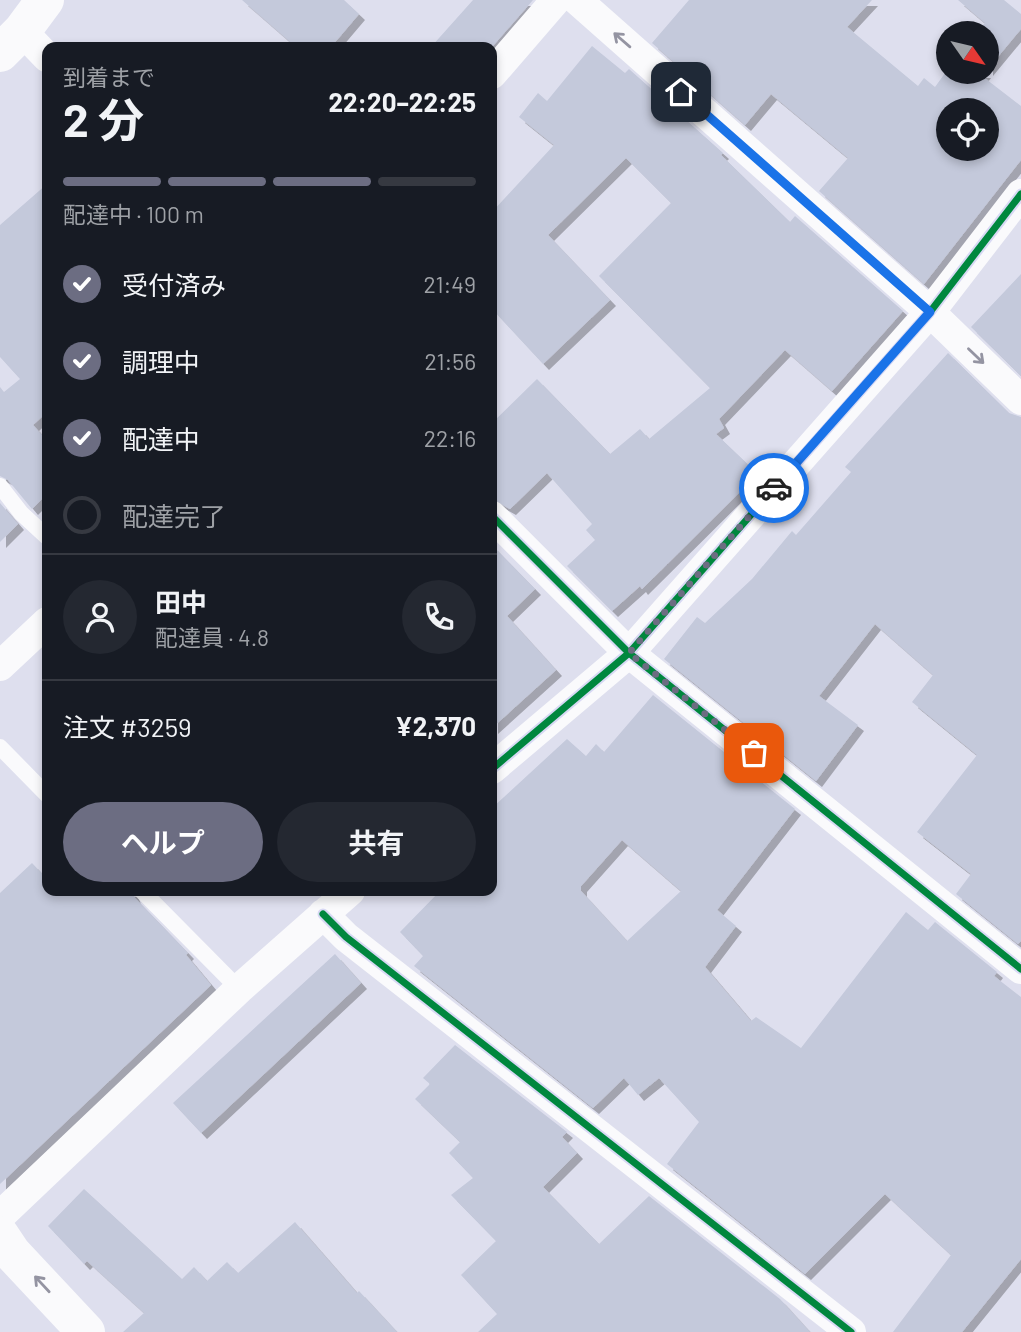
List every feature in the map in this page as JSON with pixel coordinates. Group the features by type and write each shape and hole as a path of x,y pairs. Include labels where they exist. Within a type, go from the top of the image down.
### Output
{"street":[{"path":"23,47 45,0"},
{"path":"497,68 556,0"},
{"path":"577,0 930,312 1021,400"},
{"path":"497,765 629,653 930,312 1021,194"},
{"path":"497,521 629,653 1021,969"},
{"path":"0,666 42,627"},
{"path":"0,1216 239,989 344,896"},
{"path":"323,914 346,937 851,1332"},
{"path":"4,1250 86,1332"}],"lane":[{"path":"0,486 21,513 42,532"},
{"path":"0,747 42,790"},
{"path":"147,896 239,989"}],"building":[{"path":"242,0 344,0 359,14 335,42 290,42"},
{"path":"473,0 533,0 496,42 435,42"},
{"path":"689,0 872,0 847,27 918,86 924,78 935,87 937,84 992,84 1021,106 1021,160 924,284 819,191 848,158 771,94 745,125 652,43"},
{"path":"958,0 1004,0 1021,14 1021,29 999,56 999,21 983,21"},
{"path":"592,46 625,73 629,69 723,153 721,155 790,222 795,216 903,311 832,391 785,350 719,419 724,428 716,434 758,474 642,589 640,586 612,611 567,566 595,540 586,530 592,524 547,473 510,509 497,502 497,418 537,379 610,454 640,429 649,439 710,388 599,276 671,203 626,158 548,235 610,300 543,364 497,314 497,207 554,145 519,117 538,93 547,101"},
{"path":"42,188 42,417 33,425 42,435 42,499 32,509 8,480 0,476 0,387 4,392 20,379 0,357 0,225"},
{"path":"1021,274 1021,376 971,327"},
{"path":"948,353 1009,413 1021,417 1021,941 1018,944 956,894 971,874 917,832 977,755 912,702 933,675 875,624 819,696 858,725 816,781 664,659 697,617 705,623 752,579 792,531 796,535 851,472 845,467"},
{"path":"0,503 18,524 0,542"},
{"path":"497,550 535,589 507,616 556,670 497,723"},
{"path":"653,695 795,809 717,910 736,926 705,967 751,1021 756,1017 801,1048 906,912 928,930 935,922 997,972 994,976 1021,997 1021,1259 962,1332 893,1332 951,1255 885,1194 805,1274 667,1164 699,1122 659,1078 638,1095 624,1078 593,1108 414,966 423,956 400,932 435,896 497,896 497,803 567,739 586,756 596,744 604,752","holes":["622,840 681,891 627,941 581,891 581,886"]},
{"path":"32,863 42,874 42,896 134,896 188,953 186,955 211,985 0,1184 0,893"},
{"path":"335,954 361,983 201,1133 173,1103"},
{"path":"455,1045 567,1132 562,1137 577,1153 543,1187 599,1244 649,1196 780,1299 810,1332 478,1332 497,1314 461,1275 496,1241 451,1195 473,1178 449,1153 460,1142 415,1099 430,1084 423,1078"},
{"path":"84,1189 182,1279 194,1267 207,1281 227,1262 238,1273 295,1222 357,1293 359,1291 397,1332 123,1332 144,1313 87,1261 84,1264 48,1226"}],"cycle path":[{"path":"497,765 629,653 930,312 1021,194"},
{"path":"497,521 629,653 1021,969"},
{"path":"323,914 346,937 851,1332"}],"way so far":[{"path":"754,753 629,653 774,488"}],"route":[{"path":"681,92 930,312 774,488"}]}
